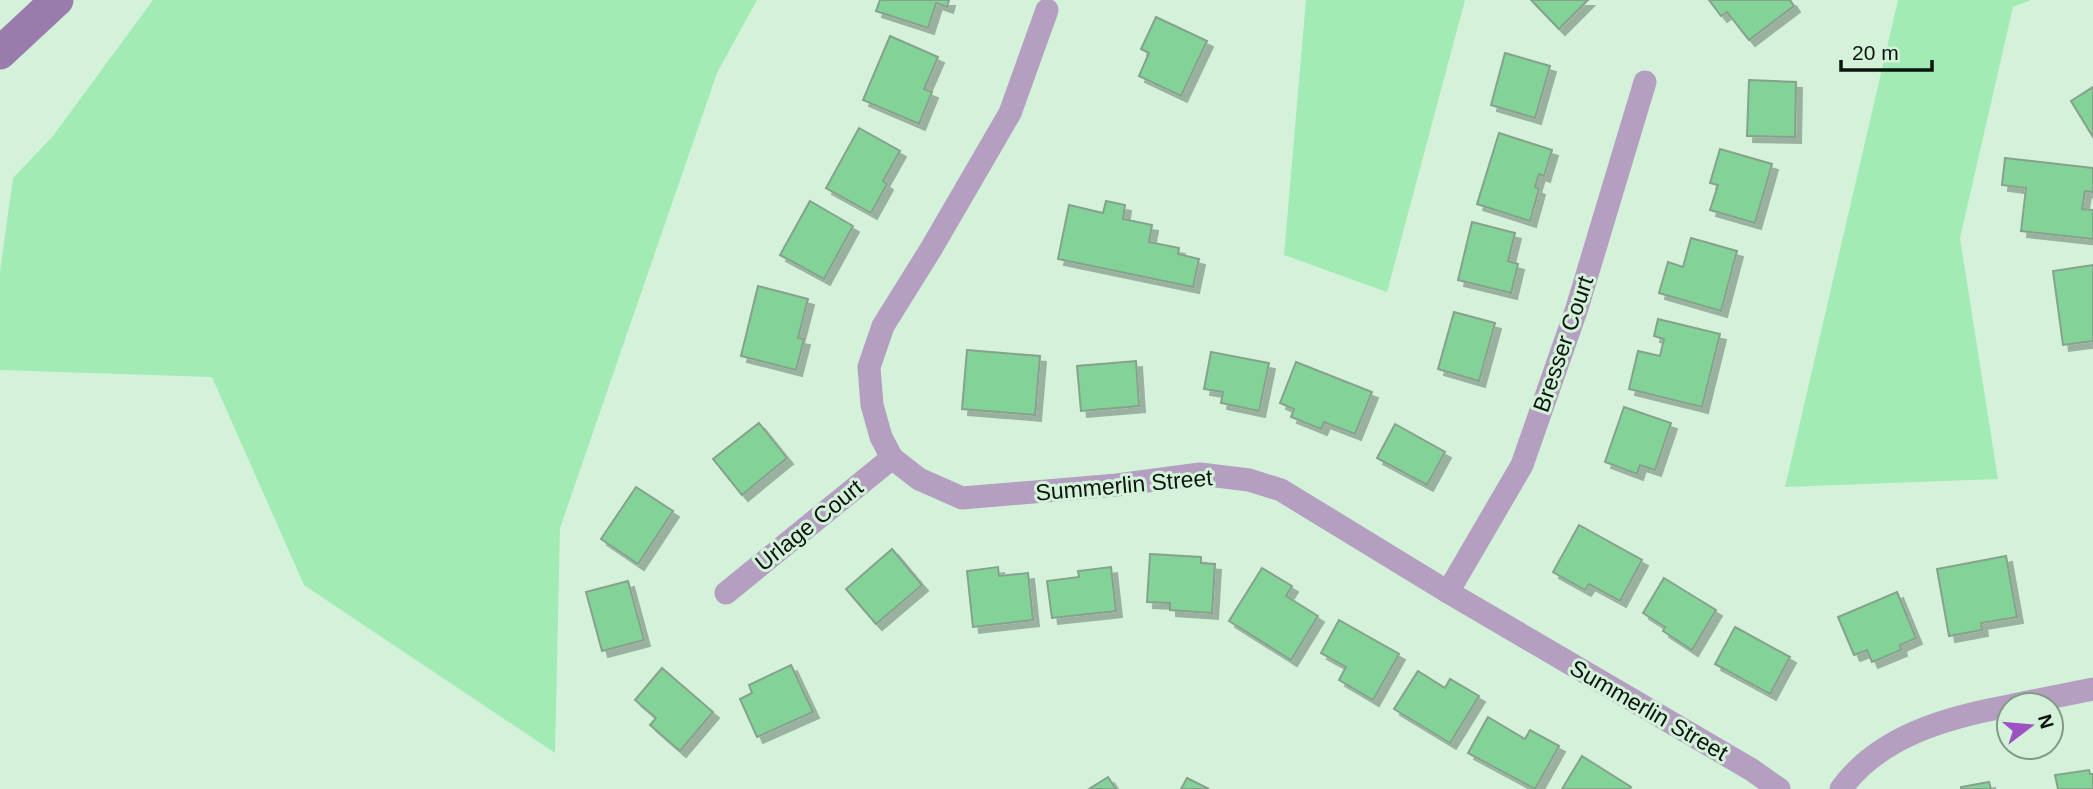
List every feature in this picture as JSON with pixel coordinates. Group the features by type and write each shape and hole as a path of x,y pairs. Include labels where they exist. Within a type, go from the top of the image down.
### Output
{"main road":[{"path":"0,52 57,0"}],"street":[{"name":"Summerlin Street","path":"1047,10 1010,113 883,326 869,367 872,405 881,437 892,458 919,479 962,498 1103,486 1200,474 1249,480 1281,491 1752,770 1779,789"},
{"name":"Bresser Court","path":"1448,592 1522,465 1577,308 1646,82"},
{"name":"Urlage Court","path":"726,593 892,458"},
{"path":"2065,695 2093,690"},
{"path":"1841,789 1850,776 1878,754 1913,733 1964,714 1995,708"}],"green space":[{"path":"153,0 757,0 717,73 560,528 555,753 304,585 212,377 0,370 0,272 13,178 53,136"},
{"path":"1306,0 1465,0 1387,292 1284,255"},
{"path":"1898,0 2031,0 2013,7 1960,238 1998,479 1785,487"}],"building":[{"path":"880,0 949,0 947,7 936,3 928,28 876,11"},
{"path":"1531,0 1588,0 1559,29"},
{"path":"1709,0 1790,0 1794,6 1749,40 1727,12 1721,16"},
{"path":"1156,17 1207,41 1181,96 1139,76 1149,53 1141,49"},
{"path":"890,36 938,57 924,89 932,92 919,124 863,100"},
{"path":"1505,53 1550,66 1535,118 1491,105"},
{"path":"1749,80 1796,82 1795,137 1747,136"},
{"path":"2093,87 2093,137 2071,101"},
{"path":"859,128 900,151 883,181 887,184 871,213 826,188"},
{"path":"1499,133 1552,150 1544,176 1539,174 1535,187 1539,189 1530,221 1477,204"},
{"path":"1720,149 1772,164 1755,223 1710,210 1718,185 1710,183"},
{"path":"2005,158 2093,168 2093,192 2085,191 2082,209 2093,210 2093,239 2021,231 2026,188 2002,185"},
{"path":"810,201 853,226 824,279 780,255"},
{"path":"1106,201 1125,205 1123,219 1152,225 1149,242 1179,248 1178,254 1199,259 1193,287 1058,259 1069,205 1103,213"},
{"path":"1472,222 1515,233 1508,261 1518,264 1511,293 1458,280"},
{"path":"1691,238 1737,251 1721,311 1659,293 1668,262 1683,267"},
{"path":"2093,265 2093,341 2063,345 2053,271"},
{"path":"758,286 808,299 798,338 804,339 796,370 741,356"},
{"path":"1454,312 1495,323 1479,381 1438,369"},
{"path":"1658,319 1720,334 1702,407 1629,389 1638,351 1660,356 1664,339 1654,336"},
{"path":"967,350 1040,356 1035,415 962,409"},
{"path":"1211,352 1269,363 1259,411 1221,403 1223,392 1204,389"},
{"path":"1136,361 1139,406 1081,411 1077,366"},
{"path":"1296,362 1372,392 1355,434 1324,422 1321,429 1291,417 1294,409 1280,403"},
{"path":"1624,407 1671,423 1655,470 1640,465 1637,474 1605,462"},
{"path":"759,423 787,458 742,495 713,459"},
{"path":"1395,424 1445,452 1427,485 1377,458"},
{"path":"636,487 673,511 638,564 601,539"},
{"path":"1579,525 1642,560 1620,601 1589,584 1585,590 1553,572"},
{"path":"892,549 922,585 876,624 846,589"},
{"path":"1150,554 1201,557 1201,563 1215,564 1212,613 1170,610 1170,603 1147,602"},
{"path":"2006,556 2017,617 1981,623 1982,630 1949,636 1937,569"},
{"path":"998,567 999,576 1028,573 1033,620 973,627 967,571"},
{"path":"1111,567 1116,611 1052,618 1047,581 1079,577 1078,571"},
{"path":"1262,568 1292,586 1286,596 1318,616 1291,660 1229,621"},
{"path":"1664,578 1716,610 1692,650 1663,631 1665,627 1643,613"},
{"path":"628,581 644,640 602,651 586,592"},
{"path":"1897,592 1916,638 1900,645 1901,650 1872,662 1867,650 1854,655 1838,617"},
{"path":"1339,620 1399,654 1373,700 1339,680 1346,667 1321,653"},
{"path":"1735,627 1790,657 1770,694 1715,664"},
{"path":"791,665 813,712 757,737 740,699 752,693 749,685"},
{"path":"662,668 713,712 680,751 650,725 656,718 635,700"},
{"path":"1418,671 1445,688 1450,679 1479,696 1450,743 1394,709"},
{"path":"1488,717 1525,739 1530,730 1559,746 1535,789 1468,753"},
{"path":"1582,756 1631,787 1562,789"},
{"path":"2089,770 2090,774 2093,774 2093,789 2058,789 2055,775"},
{"path":"1108,777 1116,789 1089,789"},
{"path":"1187,778 1209,789 1181,789"},
{"path":"1989,782 1991,789 1961,789 1961,787"}]}
